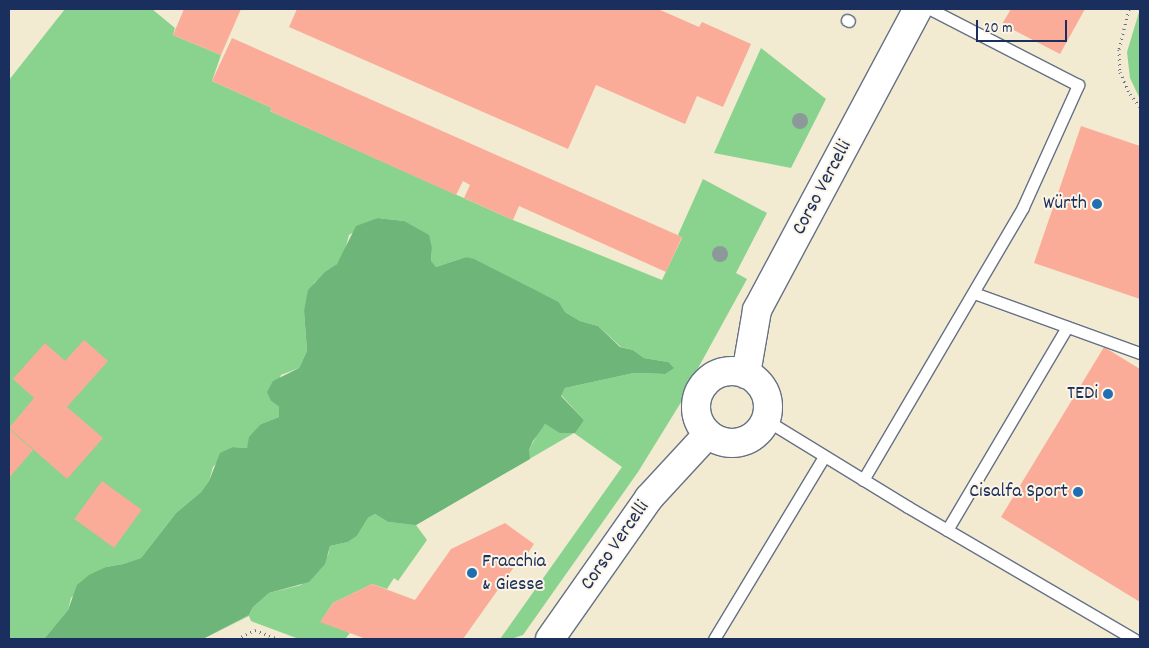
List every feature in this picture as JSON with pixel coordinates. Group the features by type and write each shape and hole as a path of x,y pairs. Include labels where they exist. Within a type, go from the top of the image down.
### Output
{"main road":[{"name":"Corso Vercelli","path":"746,374 757,310 918,9"},
{"path":"725,371 746,374 758,381 766,393 768,407 766,420 758,432 747,440 734,443 720,441 708,434 700,425 696,414 699,392 714,375 725,371"},
{"name":"Corso Vercelli","path":"550,639 649,498 708,434"}],"lane":[{"path":"864,480 1023,206 1078,85 930,9"},
{"path":"974,293 1140,353"},
{"path":"947,530 1067,327"},
{"path":"766,420 824,457 1134,639"},
{"path":"714,639 824,457"}],"path":[{"path":"1129,9 1119,50 1120,72 1130,94 1140,107"},
{"path":"236,639 255,630 279,639"}],"green space":[{"path":"65,9 152,9 175,28 173,35 221,55 212,81 272,108 270,111 513,220 662,280 682,238 678,235 703,179 767,213 736,273 747,279 691,381 688,391 638,472 523,635 511,639 500,639 622,467 574,433 416,525 427,540 398,581 394,578 387,589 372,584 333,603 321,621 350,633 345,639 299,639 251,621 249,616 203,639 249,615 253,607 269,593 301,585 328,555 330,546 348,542 357,536 368,518 375,514 388,522 409,524 529,450 540,429 545,424 552,428 584,420 561,395 565,388 634,373 665,374 668,362 644,358 633,350 621,347 598,326 580,321 565,312 559,302 466,257 436,267 431,262 432,248 404,221 378,218 349,235 344,254 337,264 314,283 304,311 307,351 299,368 281,375 271,401 279,407 279,417 261,424 247,448 233,447 213,467 209,481 201,492 176,513 141,558 106,567 71,598 68,610 44,639 9,639 9,80"},
{"path":"1140,9 1140,99 1130,78 1127,52"},
{"path":"761,48 826,99 791,168 714,153"},
{"path":"378,218 404,221 429,235 432,248 431,261 436,267 466,257 474,259 559,302 565,312 580,321 598,326 620,347 633,350 644,358 668,362 674,368 665,374 634,373 565,388 561,396 584,420 575,433 560,433 545,424 529,450 530,459 416,525 388,522 375,514 368,518 357,536 348,542 330,546 325,564 309,582 269,593 253,607 249,615 203,639 44,639 68,610 77,585 89,575 106,567 141,558 176,513 201,492 209,481 220,453 233,447 247,448 249,437 261,424 279,417 279,407 271,401 267,392 273,381 299,368 307,351 304,311 308,290 325,272 337,264 356,226"}],"building":[{"path":"184,9 241,9 221,55 173,35"},
{"path":"297,9 658,9 699,27 702,22 751,44 723,107 697,96 685,124 596,85 568,149 289,27"},
{"path":"1011,9 1085,9 1060,54 1002,24"},
{"path":"232,38 682,237 666,272 519,206 513,220 464,198 470,185 463,181 456,195 270,111 272,108 212,81"},
{"name":"Würth","path":"1081,126 1140,146 1140,299 1034,263"},
{"path":"84,340 108,361 67,407 103,438 67,479 9,428 34,398 13,379 45,343 65,361"},
{"name":"Cisalfa Sport","path":"1104,347 1140,369 1140,602 1001,517"},
{"path":"9,429 33,450 9,478"},
{"path":"102,481 142,510 114,548 74,519"},
{"name":"Fracchia & Giesse","path":"505,523 534,544 522,562 519,560 463,639 366,639 320,622 333,603 372,584 415,600 451,549"}],"place":[{"name":"Würth","path":"1097,204"},
{"name":"TEDi","path":"1108,394"},
{"name":"Cisalfa Sport","path":"1078,492"},
{"name":"Fracchia & Giesse","path":"472,573"}]}
